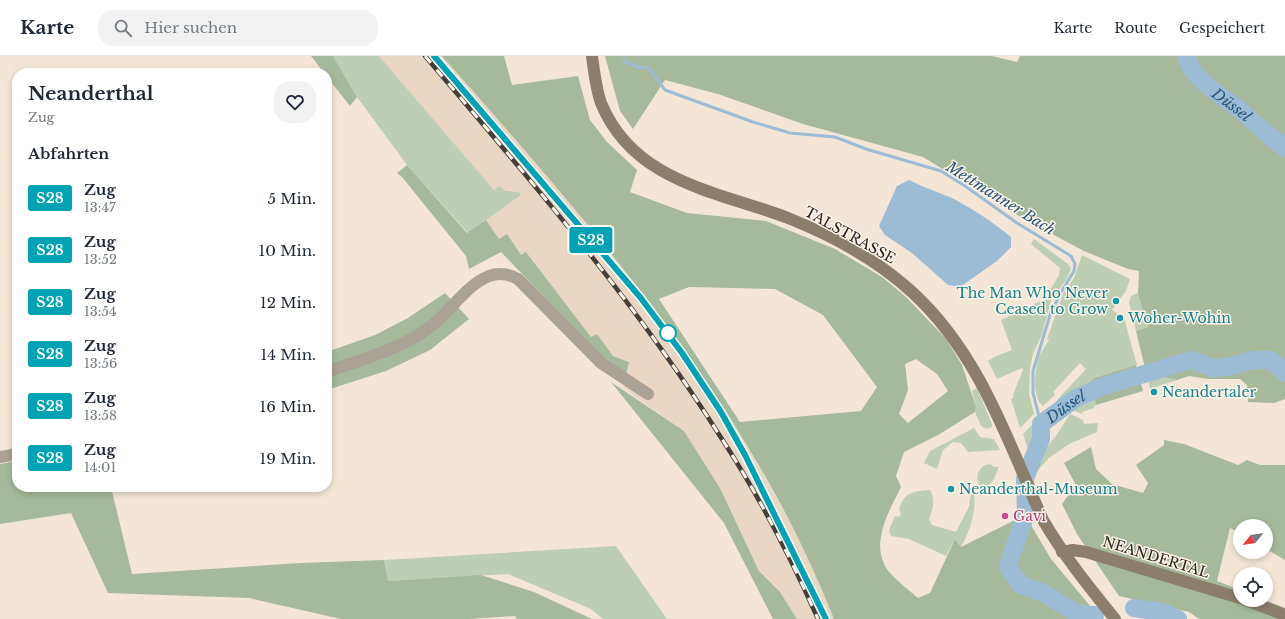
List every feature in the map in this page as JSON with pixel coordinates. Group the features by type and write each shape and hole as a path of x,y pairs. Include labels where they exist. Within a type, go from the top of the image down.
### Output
{"main road":[{"name":"TALSTRASSE","path":"592,56 601,102 608,118 627,143 652,165 685,183 709,193 807,226 864,257 912,292 952,336 972,366 995,409 1043,520 1062,552 1115,619"},
{"name":"NEANDERTAL","path":"1062,552 1073,550 1086,552 1233,596"},
{"path":"1264,607 1285,615"}],"street":[{"path":"332,370 409,341 430,327 483,279 498,274 505,274 518,279 601,363 648,394"},
{"path":"0,457 12,455"}],"shaded area":[{"path":"379,56 442,56 546,173 605,246 664,320 702,373 751,451 801,543 819,581 834,619 797,619 780,592 759,571 720,488 684,431 623,388 629,362 613,356 597,334 591,337 527,253 521,255 499,239 486,220 521,195 494,190"}],"green space":[{"path":"311,56 333,56 357,97 350,106 332,83 332,68 320,68"},
{"path":"333,56 379,56 494,190 500,186 505,191 519,192 521,195 468,233 407,165 357,97"},
{"path":"442,56 504,56 512,85 578,76 590,120 607,142 637,170 630,192 687,213 766,221 835,249 882,277 906,297 946,339 962,365 976,407 975,412 938,435 904,452 896,476 901,487 886,519 880,541 884,563 890,573 918,598 930,593 955,539 961,547 1017,519 1028,520 1051,559 1101,619 834,619 799,540 758,464 713,391 663,321 610,253","holes":["689,287 775,289 823,315 877,387 861,411 740,422 659,299","916,359 937,374 948,391 908,423 899,414 908,390 905,364"]},
{"path":"605,56 992,56 1017,62 1020,56 1285,56 1285,399 1274,403 1248,402 1247,385 1240,379 1208,379 1189,376 1177,380 1159,376 1154,365 1145,368 1136,331 1148,327 1138,293 1139,271 1128,269 1084,251 1024,219 923,157 803,124 718,94 665,80 633,129 620,111"},
{"path":"407,165 467,233 486,220 499,239 507,234 521,255 526,252 591,337 597,334 613,356 629,362 626,375 602,357 501,252 469,269 466,256 402,177 397,173"},
{"path":"1034,239 1068,264 1071,269 1066,280 1051,301 1042,334 1033,354 1030,368 1029,394 1034,414 1020,428 1011,399 1013,398 1014,391 1023,369 1022,368 997,379 988,361 1012,350 1001,320 1045,299 1059,275 1060,268 1031,244"},
{"path":"1082,255 1130,279 1126,291 1112,310 1124,318 1137,365 1094,378 1091,381 1090,387 1074,395 1061,406 1058,404 1057,400 1086,369 1080,363 1053,392 1055,395 1043,406 1039,402 1035,390 1035,376 1038,362 1040,355 1049,340 1047,339 1063,294 1074,278"},
{"path":"445,293 469,319 430,350 386,371 332,388 332,350 375,335 408,318"},
{"path":"1138,293 1149,327 1136,331 1129,303 1131,296"},
{"path":"1136,365 1138,372 1090,387 1091,381 1094,378"},
{"path":"1159,376 1177,380 1150,389 1148,379"},
{"path":"1140,380 1143,391 1096,405 1094,396"},
{"path":"611,382 684,431 720,488 759,571 780,592 797,619 773,619 724,523"},
{"path":"977,388 992,424 992,427 987,429 981,426 975,412 976,407 972,391"},
{"path":"1094,396 1096,405 1094,408 1082,412 1083,414 1072,410 1078,403"},
{"path":"1070,414 1083,420 1084,424 1098,423 1097,432 1069,444 1049,458 1037,471 1044,452"},
{"path":"1036,421 1037,433 1030,455 1023,434"},
{"path":"974,428 980,437 994,439 1000,450 968,452 961,443 953,442 943,450 937,469 924,463 930,451"},
{"path":"1164,440 1184,444 1238,465 1247,460 1260,465 1285,465 1285,560 1273,553 1273,519 1233,519 1233,530 1230,528 1217,581 1233,587 1233,607 1273,607 1273,603 1285,608 1285,619 1199,619 1189,612 1119,596 1077,534 1062,504 1076,485 1064,463 1091,447 1096,469 1112,484 1143,493 1148,483 1136,465 1164,445"},
{"path":"12,462 12,492 112,492 132,574 300,563 384,560 388,581 481,575 534,592 592,619 517,619 515,616 469,619 341,619 249,598 108,593 71,513 0,524 0,464"},
{"path":"990,464 994,467 999,467 991,483 985,487 981,487 977,480 978,472 986,465"},
{"path":"973,486 975,501 973,517 968,533 961,547 955,539 946,556 909,539 891,536 889,530 895,516 899,517 901,514 899,509 904,499 914,492 930,490 933,497 933,508 929,519 932,525 956,532 970,505 969,503"},
{"path":"616,546 667,619 603,619 591,609 508,574 388,581 384,560"}],"water":[{"path":"909,180 952,198 983,216 1011,237 1011,247 997,261 960,287 948,285 912,253 885,235 879,226 897,186"}],"waterway":[{"name":"Mettmanner Bach","path":"624,56 625,62 638,67 649,68 665,90 753,122 790,133 835,137 866,149 941,171 1017,223 1071,256 1075,264 1074,271 1060,294 1050,315 1033,371 1033,393 1041,424"},
{"name":"Düssel","path":"1186,56 1195,73 1208,87 1240,110 1285,148"},
{"name":"Düssel","path":"1095,615 1086,615 1074,612 1044,593 1021,585 1008,567 1026,514 1025,478 1041,439 1041,424 1076,398 1104,386 1191,360 1213,368 1226,367 1252,360 1271,360 1285,373"},
{"name":"Düssel","path":"1134,608 1162,612 1178,619"}],"railway":[{"path":"425,56 579,241 652,336 687,386 734,458 760,503 785,549 818,619"},
{"path":"434,56 640,297 683,353 721,411 745,455 826,619"}],"train":[{"name":"S28","path":"434,56 640,297 698,375 721,412 776,514 826,619"}],"place":[{"name":"The Man Who Never Ceased to Grow","path":"1116,301"},
{"name":"Woher-Wohin","path":"1120,318"},
{"name":"Neandertaler","path":"1154,392"},
{"name":"Neanderthal-Museum","path":"951,489"},
{"name":"Gavi","path":"1005,516"}]}
